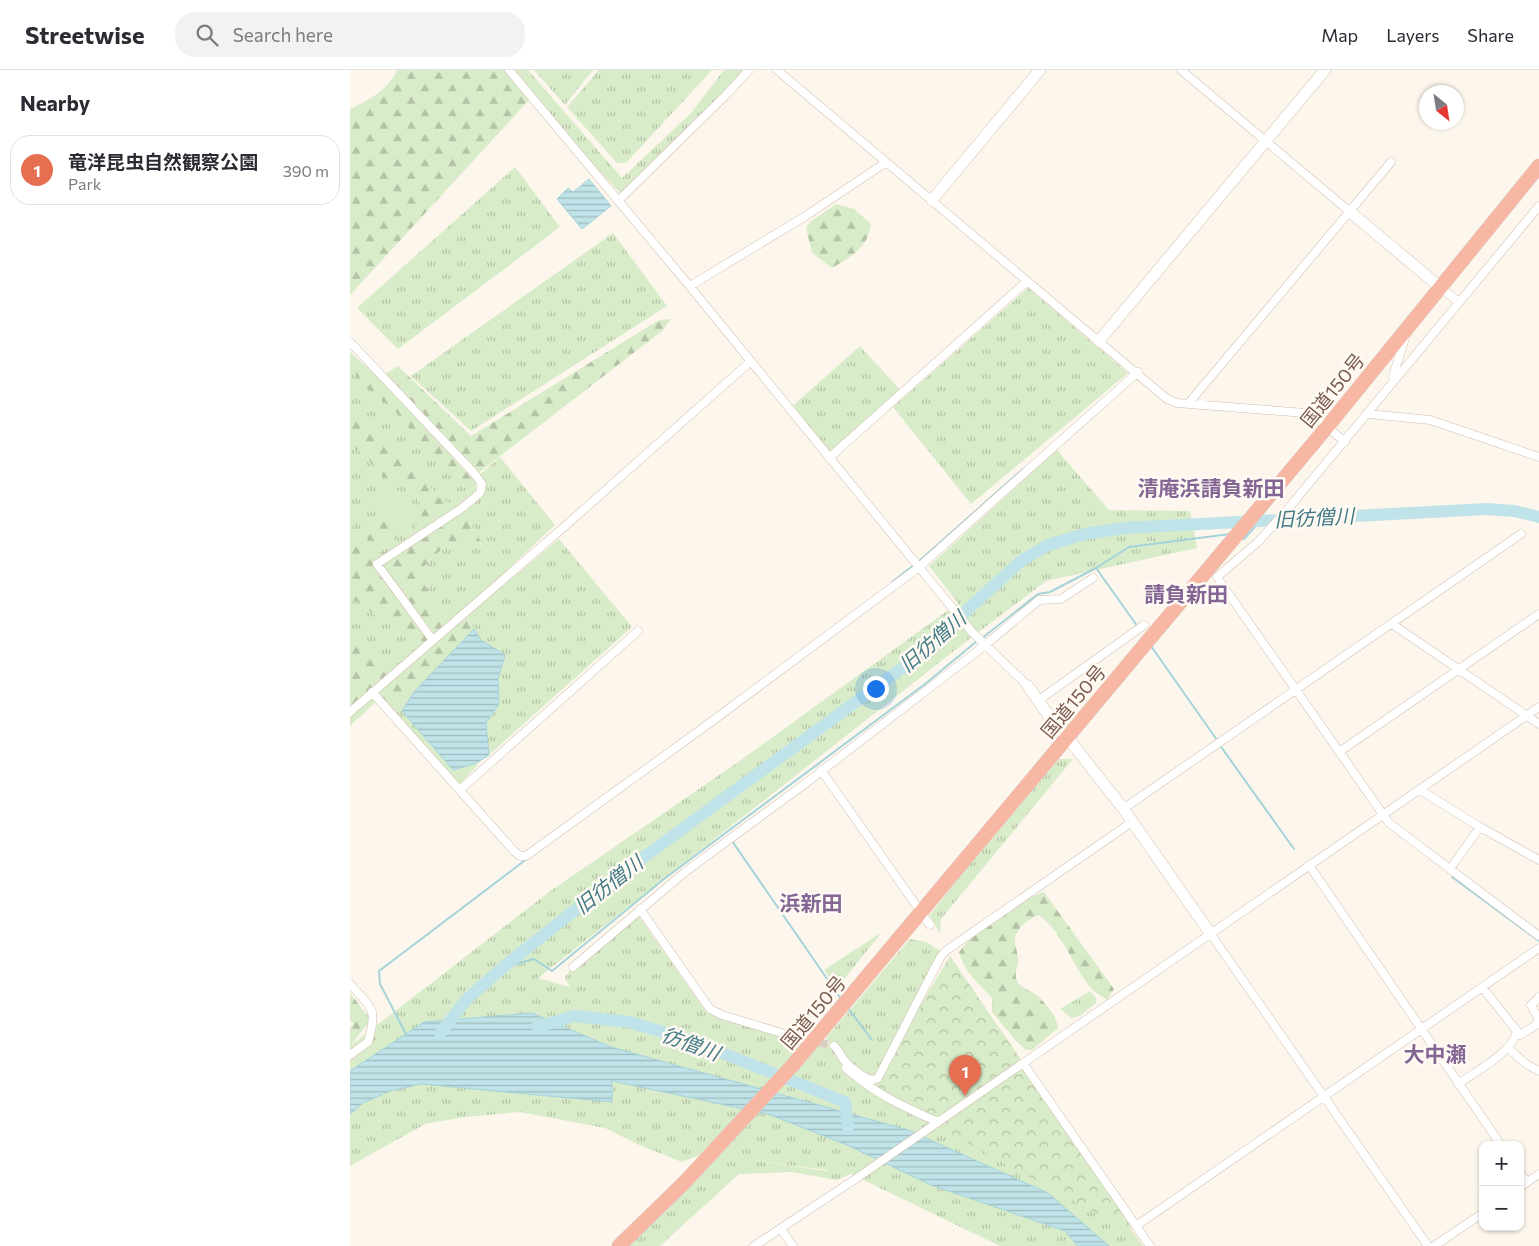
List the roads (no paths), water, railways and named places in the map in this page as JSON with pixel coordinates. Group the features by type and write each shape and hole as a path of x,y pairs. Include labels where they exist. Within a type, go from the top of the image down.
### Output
{"highway":[{"name":"国道150号","path":"619,1246 715,1150 792,1066 1327,427 1539,166"}],"street":[{"path":"509,70 690,286 918,568 984,646 1017,673 1039,700 1058,729 1067,737 1123,809 1428,1246"},
{"path":"618,200 726,96 749,70"},
{"path":"777,70 885,163 932,200 1099,342 1138,372 1167,399 1177,403 1306,413 1313,415 1345,442"},
{"path":"932,200 1040,70"},
{"path":"1181,70 1459,302"},
{"path":"1099,342 1325,70"},
{"path":"1188,404 1390,162"},
{"path":"690,286 804,217 885,163"},
{"path":"1539,206 1287,510 1271,528 1217,576 1389,823 1539,936"},
{"path":"829,458 1027,280"},
{"path":"1385,392 1398,366 1409,326"},
{"path":"350,342 482,484 480,493 462,508 377,564 432,639"},
{"path":"350,712 432,639 560,531 751,362"},
{"path":"372,692 514,851 520,856 526,856 711,722 918,568 1138,372"},
{"path":"1368,414 1430,420 1539,457"},
{"path":"1123,809 1521,534"},
{"path":"573,967 685,872 984,646 1039,600 1061,599 1093,578"},
{"path":"1339,752 1539,614"},
{"path":"1392,624 1539,724"},
{"path":"1039,700 1144,625"},
{"path":"460,790 638,631"},
{"path":"754,1246 854,1180 1539,707"},
{"path":"821,770 930,925"},
{"path":"1420,790 1539,860"},
{"path":"938,1122 892,1102 864,1085 839,1061 837,1048 844,1060 862,1076 872,1080 878,1078 941,956 1132,822"},
{"path":"1450,869 1480,827"},
{"path":"1309,865 1420,1030 1498,1141"},
{"path":"640,910 710,1009 722,1015 785,1034"},
{"path":"1136,1226 1539,948"},
{"path":"350,984 369,1005 374,1017 368,1042 350,1055"},
{"path":"1458,1084 1508,1048 1518,1031 1482,987"},
{"path":"1517,1034 1520,1035 1539,1022 1531,1005 1539,997"},
{"path":"1508,1048 1539,1071"},
{"path":"1023,1063 1150,1246"},
{"path":"1524,1185 1539,1174"},
{"path":"1434,1246 1479,1216"},
{"path":"781,1229 793,1246"}],"water":[{"path":"589,179 611,206 582,229 557,199 568,188 573,192"},
{"path":"474,629 481,640 505,655 498,679 499,704 486,723 489,755 477,763 453,770 402,711 414,692"},
{"path":"532,1013 611,1047 908,1130 1048,1193 1109,1246 1078,1246 1065,1231 931,1185 847,1145 768,1114 612,1081 612,1102 421,1084 390,1091 363,1103 350,1114 350,1071 424,1022"}],"waterway":[{"path":"918,562 1023,469"},
{"name":"旧彷僧川","path":"440,1033 467,999 502,968 614,879 909,663 1021,561 1048,545 1085,534 1125,528 1487,509 1514,511 1539,517"},
{"path":"1241,538 1244,539 1261,520"},
{"path":"981,639 1038,594 1050,592 1096,568 1129,547 1230,534"},
{"path":"892,582 914,565"},
{"path":"1096,568 1138,627"},
{"path":"502,968 534,959 552,971 664,879 925,684 977,641"},
{"path":"1151,646 1217,740"},
{"path":"1219,744 1294,849"},
{"path":"732,841 841,999"},
{"path":"407,1036 380,984 379,971 528,858"},
{"path":"1452,877 1539,941"},
{"path":"847,1007 872,1040"},
{"name":"彷僧川","path":"537,1027 574,1016 629,1022 687,1039 845,1102 848,1127"}],"tunnel":[{"path":"785,1034 834,1046"}],"place":[{"name":"竜洋昆虫自然観察公園","path":"965,1096"}],"district":[{"name":"清庵浜請負新田","path":"1211,487"},
{"name":"請負新田","path":"1186,593"},
{"name":"浜新田","path":"811,902"},
{"name":"大中瀬","path":"1435,1053"}]}
